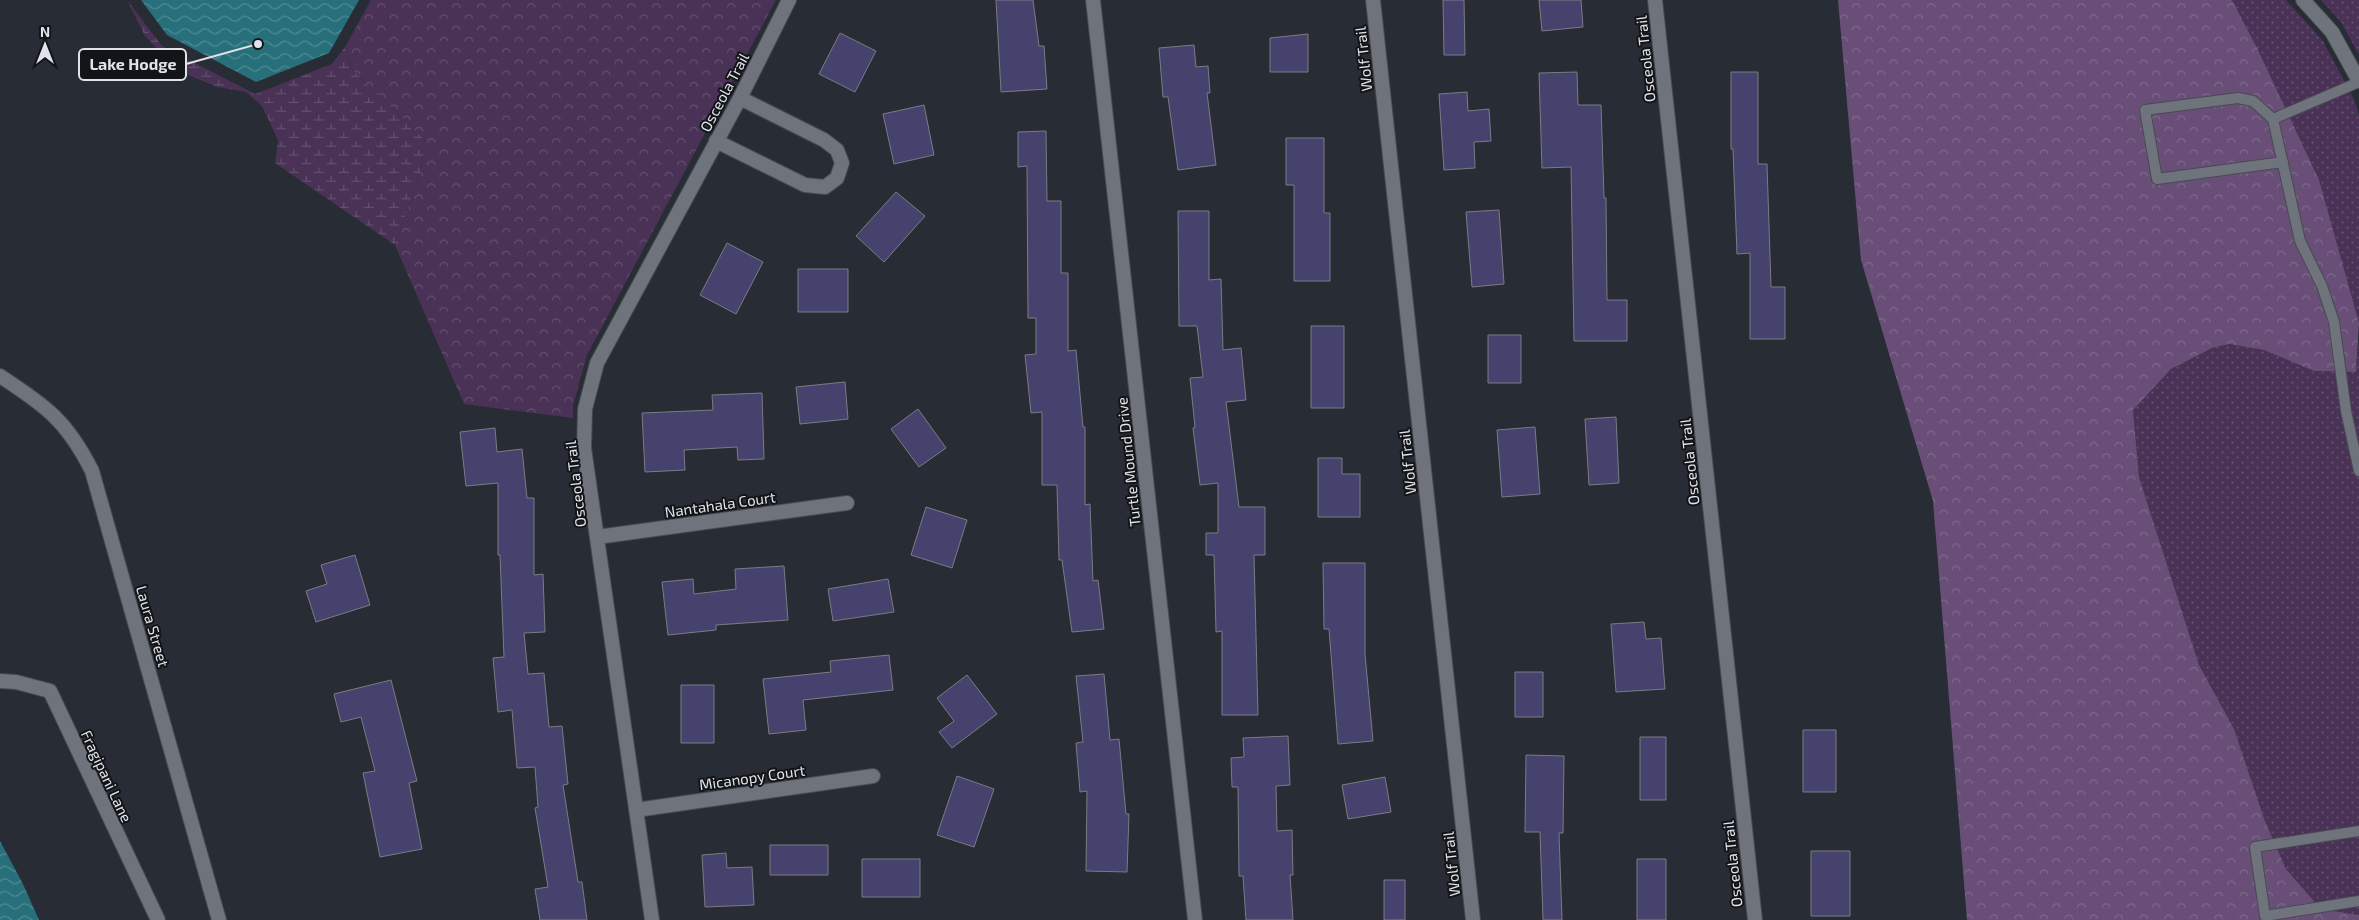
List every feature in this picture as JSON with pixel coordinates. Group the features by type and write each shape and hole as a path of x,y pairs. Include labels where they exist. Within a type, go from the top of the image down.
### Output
{"street":[{"name":"Osceola Trail","path":"652,920 584,448 585,409 598,363 740,98 789,0"},
{"name":"Turtle Mound Drive","path":"1093,0 1195,920"},
{"name":"Wolf Trail","path":"1373,0 1473,920"},
{"name":"Osceola Trail","path":"1655,0 1755,920"},
{"path":"2303,0 2332,32 2359,82"},
{"path":"716,141 805,185 826,187 837,178 842,162 837,150 824,140 740,98"},
{"name":"Laura Street","path":"0,376 31,396 60,420 78,443 92,471 219,920"},
{"name":"Nantahala Court","path":"597,537 847,503"},
{"name":"Fragipani Lane","path":"0,681 16,682 50,691 158,920"},
{"name":"Micanopy Court","path":"636,810 873,776"}],"lane":[{"path":"2273,119 2359,82"},
{"path":"2283,162 2157,179 2145,110 2238,98 2253,101 2273,119 2283,162 2300,242 2322,286 2334,322 2346,411 2359,471"},
{"path":"2359,830 2256,847 2265,916 2359,901"}],"green space":[{"path":"127,0 162,46 255,94 332,64 345,47 351,68 425,140 421,171 395,245 275,163 278,140 262,106 246,92 217,87 188,75 165,57 145,36"},
{"path":"371,0 776,0 587,355 573,405 573,418 464,404 395,245 421,171 425,140 351,68 345,47"},
{"path":"1838,0 2232,0 2257,48 2319,180 2359,323 2356,372 2314,371 2264,350 2229,344 2212,348 2171,369 2133,410 2139,477 2199,665 2234,729 2265,821 2286,869 2321,909 2359,915 2359,920 1967,920 1933,501 1861,260"},
{"path":"2232,0 2286,0 2323,41 2354,99 2359,115 2359,323 2347,281 2304,158 2271,78"},
{"path":"2321,0 2359,0 2359,55 2341,22"},
{"path":"2359,338 2359,915 2321,909 2286,869 2265,821 2234,729 2199,665 2139,477 2133,410 2171,369 2212,348 2229,344 2264,350 2314,371 2356,372"}],"water":[{"path":"141,0 359,0 329,53 256,82 167,35"},
{"path":"0,841 23,884 39,920 0,920"}],"building":[{"path":"996,0 1033,0 1039,46 1044,46 1047,89 1001,92"},
{"path":"1443,0 1464,0 1465,55 1444,55"},
{"path":"1539,0 1581,0 1583,27 1542,31"},
{"path":"840,33 876,51 855,92 819,74"},
{"path":"1308,34 1308,72 1270,72 1270,38"},
{"path":"1194,45 1196,67 1208,66 1210,93 1207,93 1216,165 1178,170 1168,97 1163,97 1159,48"},
{"path":"1577,72 1578,105 1601,105 1604,198 1606,198 1607,300 1627,300 1627,341 1574,341 1571,167 1542,168 1539,73"},
{"path":"1731,72 1758,72 1758,164 1767,164 1771,287 1785,287 1785,339 1750,339 1750,253 1737,254 1733,149 1731,149"},
{"path":"1467,92 1468,111 1489,109 1491,141 1474,142 1475,168 1444,170 1439,94"},
{"path":"924,105 934,155 894,164 883,114"},
{"path":"1046,131 1047,201 1061,201 1061,273 1068,273 1068,351 1076,350 1083,427 1085,427 1085,505 1090,504 1093,581 1098,580 1104,629 1072,632 1062,560 1059,560 1057,485 1042,485 1042,412 1031,413 1025,355 1036,354 1036,318 1028,318 1027,166 1018,167 1018,132"},
{"path":"1286,138 1324,138 1324,213 1330,213 1330,281 1294,281 1294,185 1286,185"},
{"path":"896,192 925,216 884,262 856,236"},
{"path":"1499,210 1504,284 1472,287 1466,212"},
{"path":"1178,211 1209,211 1209,280 1221,279 1223,350 1241,348 1246,400 1226,402 1239,507 1265,507 1265,555 1254,555 1258,715 1222,715 1222,631 1216,632 1214,555 1206,555 1206,533 1218,533 1218,483 1200,485 1193,428 1195,427 1190,378 1203,377 1197,326 1179,326"},
{"path":"727,243 763,262 736,314 700,295"},
{"path":"798,269 848,269 848,312 798,312"},
{"path":"1311,326 1344,326 1344,408 1311,408"},
{"path":"1488,335 1521,335 1521,383 1488,383"},
{"path":"845,382 848,419 800,424 796,387"},
{"path":"762,393 764,459 738,460 737,447 684,450 685,470 645,472 642,413 713,410 712,395"},
{"path":"918,409 946,448 919,467 891,429"},
{"path":"1616,417 1619,483 1589,485 1585,419"},
{"path":"1535,427 1540,494 1502,497 1497,430"},
{"path":"495,428 497,452 522,449 527,498 534,498 534,575 543,574 545,632 524,633 528,674 544,673 549,727 562,726 568,784 563,785 578,882 582,882 587,920 540,920 535,889 548,887 535,808 538,807 535,767 517,768 512,710 498,712 493,658 504,657 500,555 498,555 498,483 466,486 460,432"},
{"path":"1318,458 1342,458 1342,474 1360,474 1360,517 1318,517"},
{"path":"926,507 967,520 952,568 911,555"},
{"path":"355,555 370,605 316,622 306,591 327,584 321,565"},
{"path":"1323,563 1365,563 1365,654 1373,741 1338,744 1329,629 1324,629"},
{"path":"784,566 788,620 716,625 716,630 668,635 662,582 693,579 694,594 736,589 735,569"},
{"path":"888,579 894,612 833,621 828,589"},
{"path":"1644,622 1646,639 1661,638 1665,689 1616,692 1611,624"},
{"path":"889,655 893,690 803,700 806,730 769,734 763,679 831,672 830,661"},
{"path":"1515,672 1543,672 1543,717 1515,717"},
{"path":"1104,674 1110,740 1119,739 1126,814 1129,814 1127,872 1086,871 1087,791 1080,792 1076,743 1083,742 1076,676"},
{"path":"967,675 997,714 952,748 939,732 954,721 937,698"},
{"path":"391,680 417,781 409,783 422,849 380,857 363,773 375,771 361,717 341,722 334,694"},
{"path":"681,685 714,685 714,743 681,743"},
{"path":"1803,730 1836,730 1836,792 1803,792"},
{"path":"1288,736 1290,785 1276,786 1277,831 1292,830 1293,875 1290,875 1293,920 1246,920 1243,876 1239,876 1238,787 1232,787 1231,758 1244,757 1243,738"},
{"path":"1640,737 1666,737 1666,800 1640,800"},
{"path":"1526,755 1564,756 1563,833 1559,833 1562,920 1543,920 1540,832 1525,832"},
{"path":"957,776 994,789 974,847 937,835"},
{"path":"1385,777 1391,812 1348,819 1342,785"},
{"path":"770,845 828,845 828,875 770,875"},
{"path":"1811,851 1850,851 1850,916 1811,916"},
{"path":"726,853 727,868 752,867 754,905 705,907 702,855"},
{"path":"862,859 920,859 920,897 862,897"},
{"path":"1637,859 1666,859 1666,920 1637,920"},
{"path":"1384,880 1405,880 1405,920 1384,920"}],"place":[{"name":"Lake Hodge","path":"258,44"}]}
